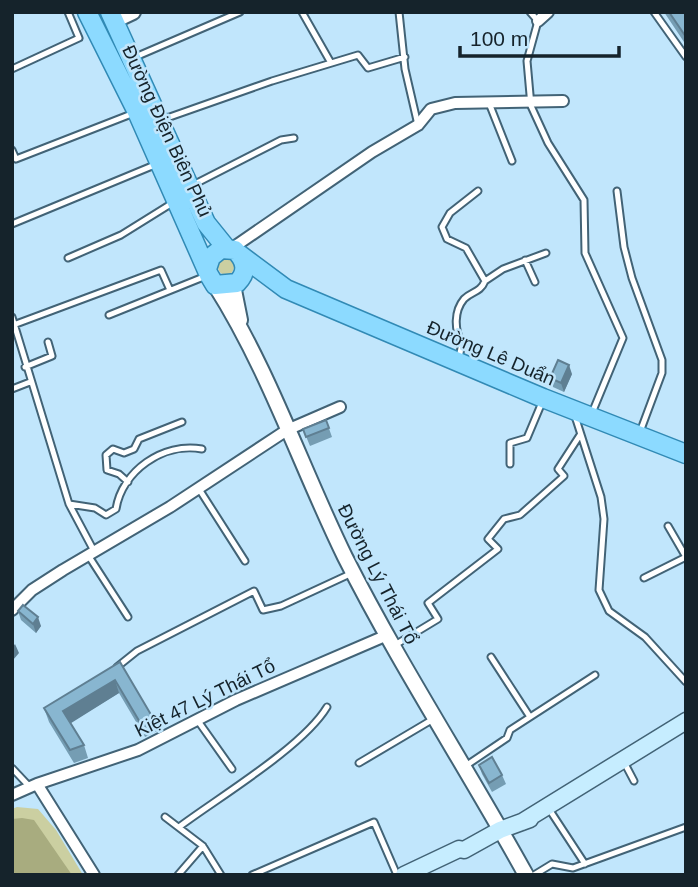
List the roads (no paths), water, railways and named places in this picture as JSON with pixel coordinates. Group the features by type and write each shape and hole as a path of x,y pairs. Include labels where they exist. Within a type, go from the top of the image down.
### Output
{"main road":[{"name":"Đường Điện Biên Phủ","path":"87,12 160,163 211,231 232,250"},
{"name":"Đường Điện Biên Phủ","path":"112,17 158,121 183,194 220,280"},
{"name":"Đường Lê Duẩn","path":"232,250 282,287 543,398 686,454"},
{"path":"232,250 245,269 220,280 215,252 232,250"},
{"name":"Đường Lê Duẩn","path":"220,280 282,287"},
{"path":"404,875 459,849 461,844 473,838 477,840 522,822 686,721"}],"street":[{"path":"112,17 133,12"},
{"path":"534,17 548,12"},
{"path":"232,250 372,152 418,125 431,109 455,103 563,101"},
{"name":"Đường Lý Thái Tổ","path":"220,280 353,573 388,642 526,875"},
{"path":"12,610 32,590 199,489 287,430 340,407"},
{"name":"Kiệt 47 Lý Thái Tổ","path":"12,795 33,785 138,750 236,700 388,642"},
{"path":"33,785 94,875"}],"lane":[{"path":"12,69 79,38 68,12"},
{"path":"131,59 240,12"},
{"path":"302,12 331,63"},
{"path":"399,12 418,125"},
{"path":"654,12 686,57"},
{"path":"388,642 438,619 428,603 498,548 488,539 504,519 520,515 564,476 558,469 580,435 582,414 623,338 585,253 584,200 548,144 530,100 527,61 534,17"},
{"path":"158,121 358,55 368,68 405,57"},
{"path":"489,103 512,161"},
{"path":"12,150 16,159 137,112"},
{"path":"68,258 121,234 183,194 281,140 294,138"},
{"path":"12,224 160,163"},
{"path":"478,191 450,213 442,227 447,239 466,248 485,281"},
{"path":"617,191 624,247 632,278 662,360 662,373 639,435"},
{"path":"458,361 462,342 457,334 458,313 465,299 481,290 485,281 503,269 546,253"},
{"path":"525,260 535,282"},
{"path":"16,324 162,270 170,290"},
{"path":"109,315 170,290 220,280"},
{"path":"12,317 16,324 21,354 69,505 91,553 128,617"},
{"path":"25,367 52,356 48,342"},
{"path":"12,356 21,354"},
{"path":"12,389 30,382"},
{"path":"510,464 510,443 527,438 543,398"},
{"path":"128,482 119,474 107,470 106,455 113,449 124,453 134,449 139,439 182,422"},
{"path":"580,435 591,458 604,519 599,590 609,611 645,637 686,682"},
{"path":"69,505 95,508 106,516 116,509 119,491 134,471 162,453 188,447 202,449"},
{"path":"199,489 245,561"},
{"path":"644,578 686,557 668,526"},
{"path":"109,674 137,651 254,591 263,610 281,606 353,573"},
{"path":"491,657 530,718"},
{"path":"464,767 530,718 595,675"},
{"path":"179,827 251,776 318,722 327,707"},
{"path":"359,763 435,718"},
{"path":"198,721 232,769"},
{"path":"622,759 634,781"},
{"path":"12,768 33,785"},
{"path":"543,809 585,864"},
{"path":"165,817 203,846 221,875"},
{"path":"252,875 374,822 397,875"},
{"path":"534,875 552,864 573,868 686,827"},
{"path":"178,875 203,846"}]}
